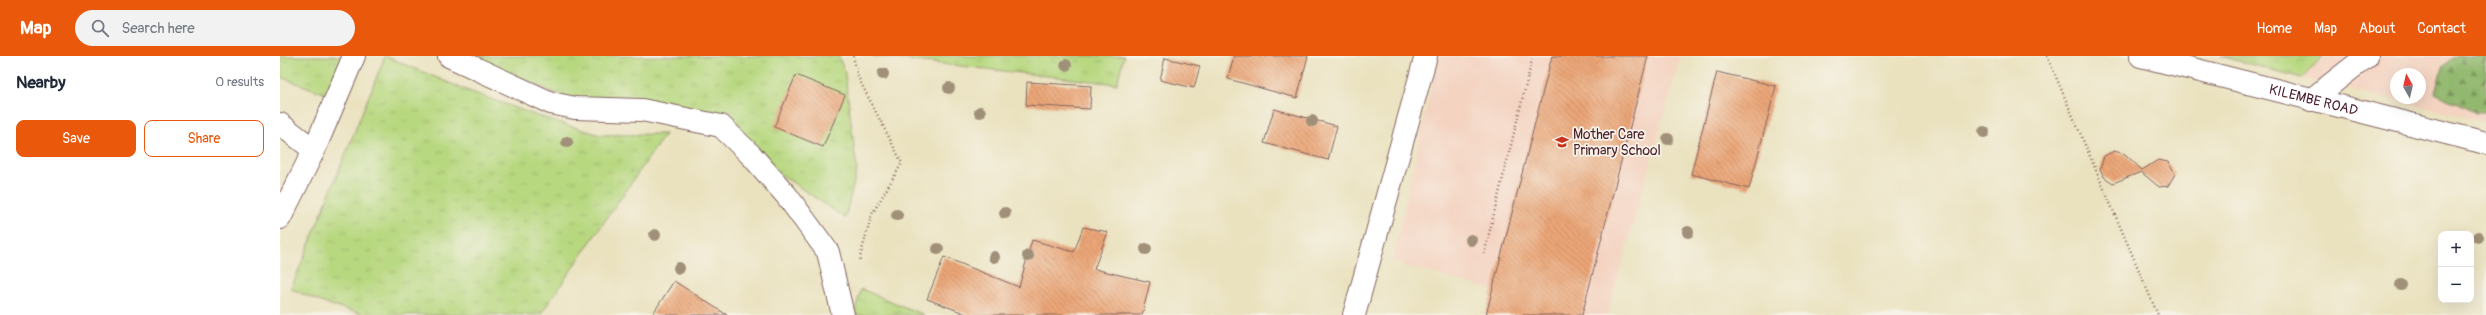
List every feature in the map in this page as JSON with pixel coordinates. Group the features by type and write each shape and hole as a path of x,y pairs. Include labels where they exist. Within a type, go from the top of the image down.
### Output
{"street":[{"path":"280,218 314,150 354,56"},
{"path":"449,56 552,104 574,108 642,110 721,126 752,156 787,196 828,252 842,315"},
{"path":"1354,315 1426,56"},
{"name":"KILEMBE ROAD","path":"2141,56 2486,143"},
{"path":"2312,100 2367,56"},
{"path":"280,124 314,150"}],"path":[{"path":"853,56 858,77 902,163 872,214 858,265"},
{"path":"1484,254 1533,56"},
{"path":"2047,56 2158,315"}],"shaded area":[{"path":"1438,56 1681,56 1607,315 1582,315 1392,262"},
{"path":"2323,56 2486,56 2486,122 2411,104 2426,104 2426,68 2390,68 2390,99 2302,78"}],"green space":[{"path":"280,56 346,56 329,95 280,77"},
{"path":"385,56 466,90 538,116 600,135 665,134 540,315 365,315 324,303 291,289"},
{"path":"469,56 839,56 845,74 857,170 845,218 761,161 707,117 583,105"},
{"path":"873,56 1124,56 1117,84"},
{"path":"2220,56 2323,56 2302,78"},
{"path":"2456,56 2486,56 2486,113 2476,113 2435,93 2442,67"},
{"path":"861,289 924,315 854,315"}],"building":[{"path":"1234,56 1308,56 1297,98 1228,79"},
{"path":"1552,56 1648,56 1582,315 1486,315"},
{"path":"1165,58 1200,66 1194,88 1160,80"},
{"path":"1717,72 1776,86 1749,189 1691,174"},
{"path":"796,75 845,95 823,147 774,127"},
{"path":"1027,82 1091,86 1090,109 1026,105"},
{"path":"1274,109 1337,126 1328,160 1264,143"},
{"path":"2114,151 2125,154 2142,170 2158,160 2168,162 2175,174 2168,186 2159,187 2141,172 2113,183 2104,177 2100,169 2104,156"},
{"path":"1083,227 1108,232 1094,269 1150,282 1142,315 969,315 927,299 944,257 1019,287 1032,240 1074,252"},
{"path":"674,281 727,315 652,315"}],"place":[{"name":"Mother Care Primary School","path":"1562,142"}]}
